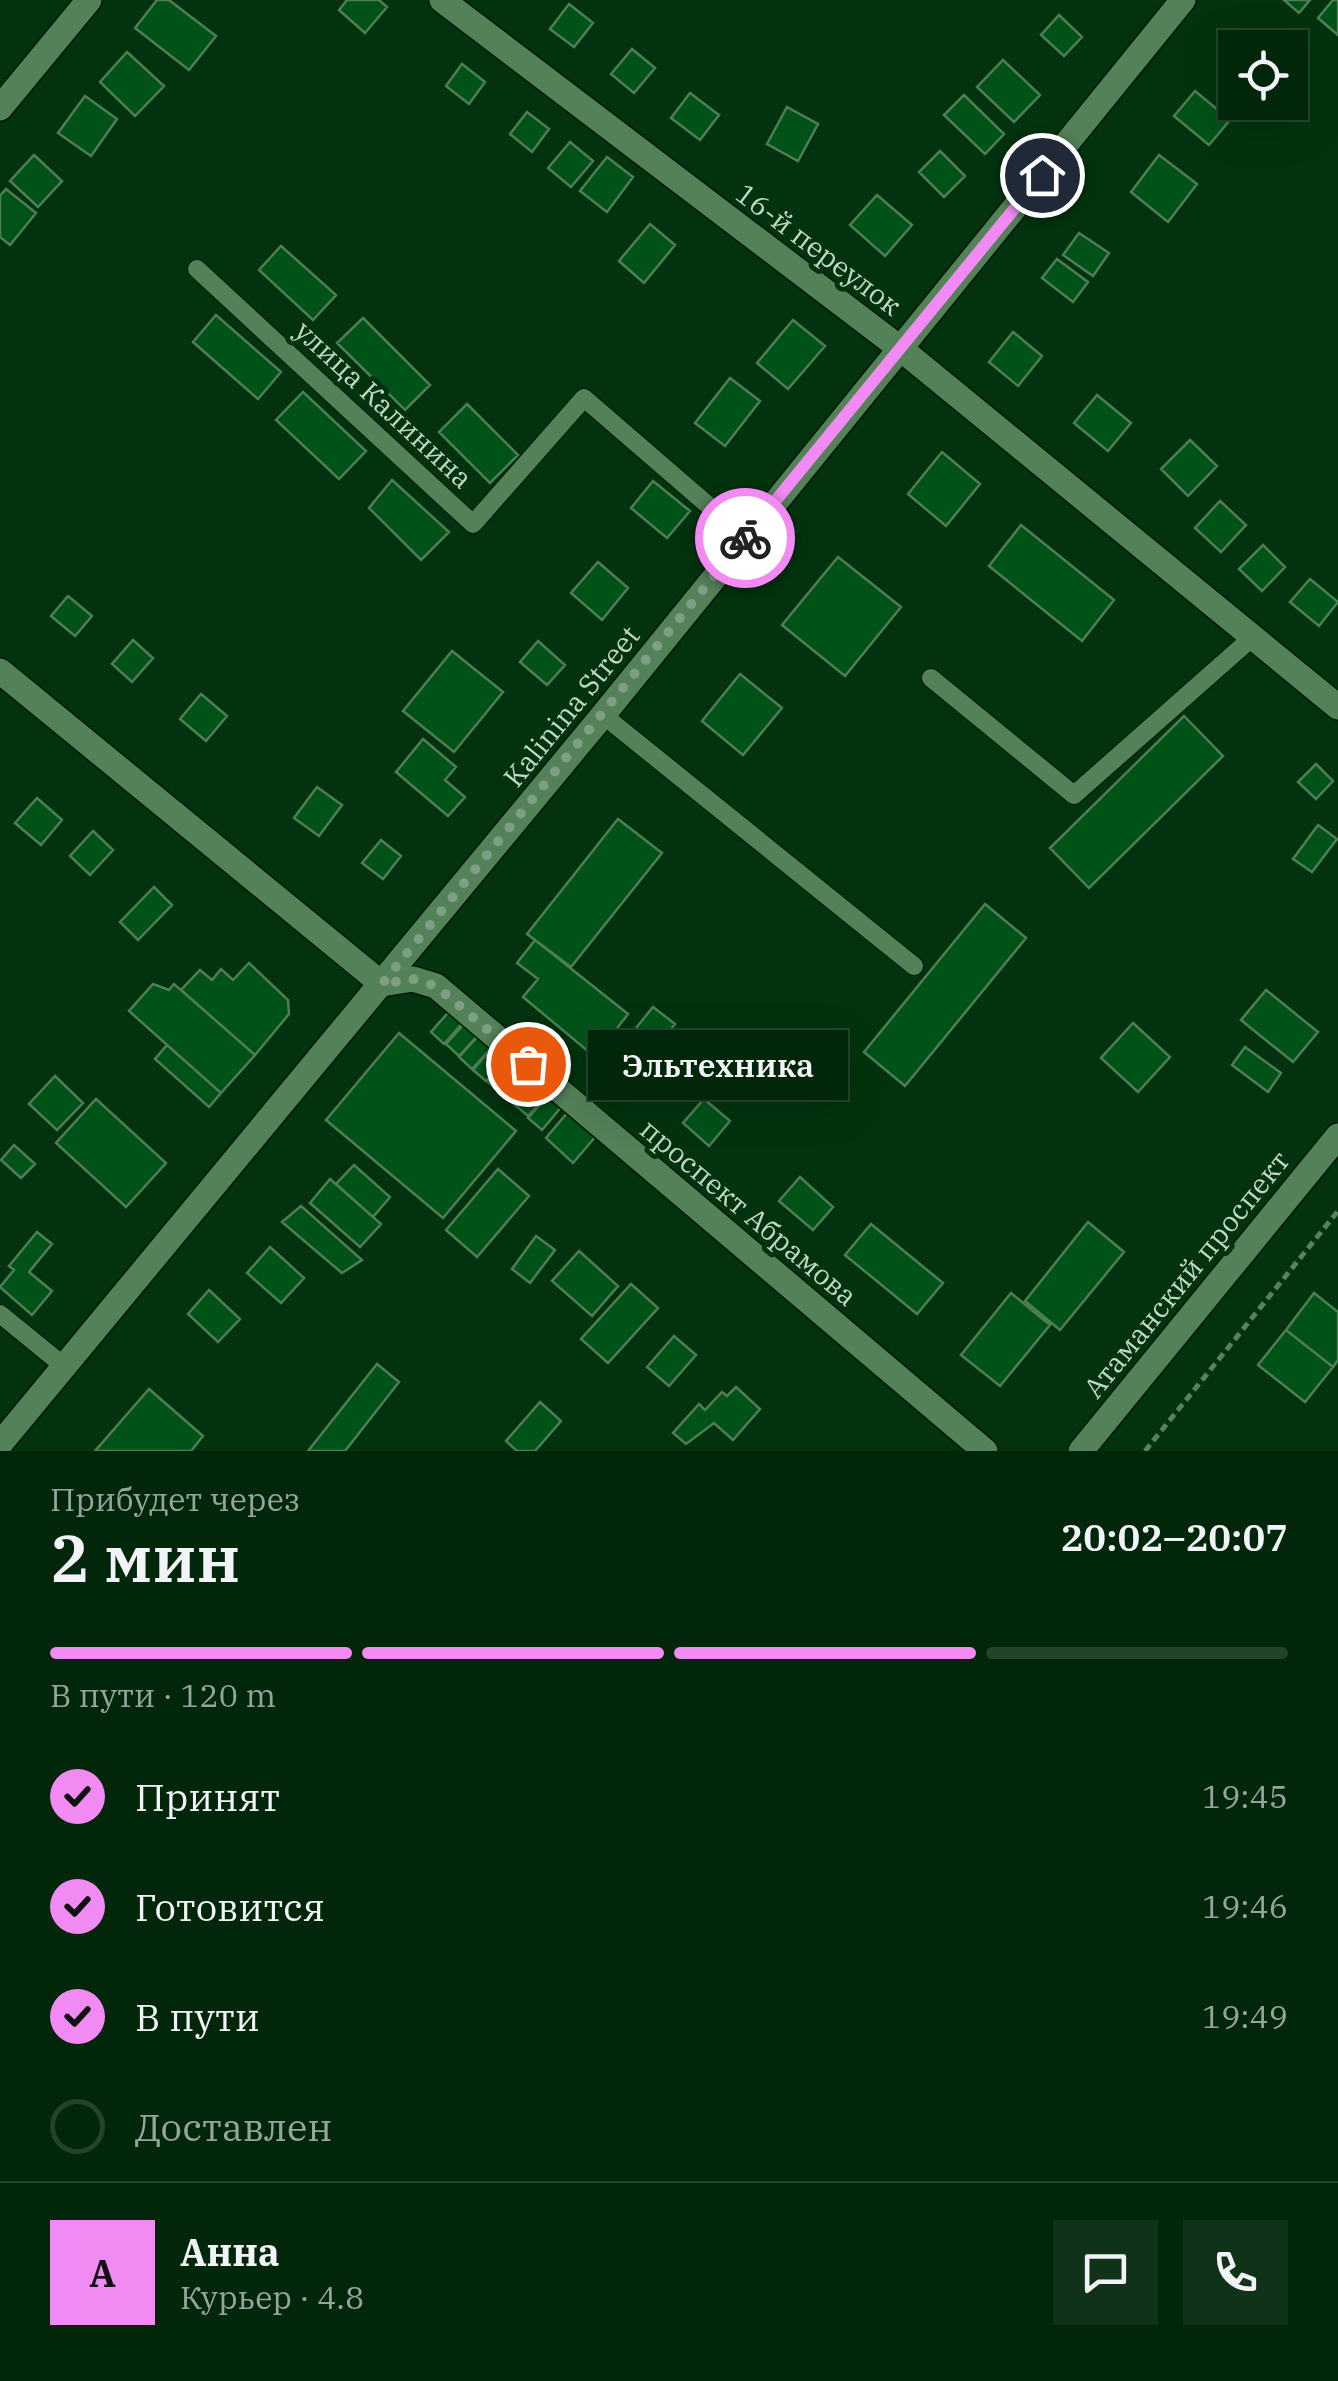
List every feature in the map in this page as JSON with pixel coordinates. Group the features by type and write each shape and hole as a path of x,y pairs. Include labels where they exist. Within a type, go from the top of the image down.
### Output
{"street":[{"path":"0,108 89,0"},
{"name":"16-й переулок","path":"442,0 901,349 1338,707"},
{"name":"Kalinina Street","path":"0,1444 604,715 1183,0"},
{"path":"0,670 382,984"},
{"name":"проспект Абрамова","path":"382,984 413,979 436,986 985,1451"},
{"name":"Атаманский проспект","path":"1081,1451 1338,1136"}],"lane":[{"name":"улица Калинина","path":"197,269 474,524 584,398 746,538"},
{"path":"931,678 1074,795 1254,636"},
{"path":"604,715 914,966"},
{"path":"0,1314 64,1367"}],"path":[{"path":"1146,1451 1338,1211"}],"building":[{"path":"157,0 169,0 216,36 189,70 135,28"},
{"path":"347,0 379,0 387,7 365,33 339,10"},
{"path":"1284,0 1310,0 1299,13"},
{"path":"1333,0 1338,0 1338,35 1318,18"},
{"path":"569,4 593,23 574,47 550,29"},
{"path":"1059,15 1082,37 1064,56 1041,35"},
{"path":"632,49 655,68 634,93 611,74"},
{"path":"127,52 164,86 135,116 100,82"},
{"path":"1003,60 1040,95 1014,122 977,87"},
{"path":"462,64 485,82 469,104 446,86"},
{"path":"1195,91 1218,110 1218,120 1230,120 1209,145 1174,116"},
{"path":"690,93 719,115 700,140 671,118"},
{"path":"964,95 1004,134 985,154 944,115"},
{"path":"85,96 117,119 91,156 58,133"},
{"path":"787,107 818,124 798,161 767,144"},
{"path":"527,112 549,129 532,152 510,134"},
{"path":"570,142 593,161 571,187 548,168"},
{"path":"940,151 965,176 944,197 919,172"},
{"path":"34,155 62,181 38,207 10,181"},
{"path":"1159,155 1197,184 1168,222 1131,192"},
{"path":"607,157 633,177 607,212 580,191"},
{"path":"6,189 36,213 10,245 0,237 0,196"},
{"path":"877,195 912,225 885,256 850,225"},
{"path":"650,224 675,245 644,283 619,261"},
{"path":"1079,233 1109,253 1093,276 1063,255"},
{"path":"281,246 336,295 313,320 259,270"},
{"path":"1057,259 1088,282 1073,302 1042,278"},
{"path":"216,315 281,372 258,399 193,342"},
{"path":"363,318 430,385 405,410 337,343"},
{"path":"793,320 825,346 788,389 757,363"},
{"path":"1013,332 1042,356 1018,386 989,362"},
{"path":"730,378 760,401 725,446 695,423"},
{"path":"303,392 366,451 339,479 276,420"},
{"path":"1097,395 1131,423 1108,451 1074,423"},
{"path":"467,404 518,455 490,483 439,432"},
{"path":"1190,440 1217,466 1188,496 1161,469"},
{"path":"942,452 980,484 946,526 908,494"},
{"path":"392,480 449,532 421,560 369,508"},
{"path":"653,481 690,511 667,538 631,508"},
{"path":"1220,501 1246,525 1221,552 1195,528"},
{"path":"1021,525 1114,600 1082,641 989,566"},
{"path":"1263,545 1285,567 1262,591 1239,569"},
{"path":"838,557 901,607 845,676 782,625"},
{"path":"598,562 628,588 602,620 571,593"},
{"path":"1310,579 1338,602 1319,626 1290,602"},
{"path":"68,596 92,616 75,636 51,616"},
{"path":"133,640 153,658 132,682 112,664"},
{"path":"538,641 565,665 547,685 520,662"},
{"path":"452,651 503,692 454,752 403,711"},
{"path":"740,674 782,708 743,755 702,721"},
{"path":"201,694 227,716 206,741 180,719"},
{"path":"1184,716 1223,756 1089,888 1050,848"},
{"path":"423,739 456,767 445,780 465,797 448,816 396,772"},
{"path":"1316,764 1333,781 1316,799 1298,782"},
{"path":"317,787 342,805 319,836 294,818"},
{"path":"37,798 62,820 41,845 15,823"},
{"path":"618,819 662,853 571,967 527,934"},
{"path":"1318,825 1337,839 1312,872 1293,859"},
{"path":"93,831 113,850 90,875 70,856"},
{"path":"381,840 401,856 383,879 362,863"},
{"path":"154,887 172,905 138,940 120,922"},
{"path":"985,904 1026,938 905,1086 864,1052"},
{"path":"535,940 628,1014 595,1057 523,997 538,979 517,963"},
{"path":"249,963 288,1000 289,1014 255,1055 181,990 200,970 212,980 221,969 233,980"},
{"path":"153,984 169,990 174,984 255,1055 221,1093 129,1011"},
{"path":"1266,990 1318,1032 1293,1062 1241,1020"},
{"path":"653,1007 675,1024 627,1082 606,1065"},
{"path":"452,1008 465,1020 444,1044 431,1032"},
{"path":"468,1020 481,1032 459,1056 446,1044"},
{"path":"1133,1023 1170,1057 1138,1092 1101,1058"},
{"path":"399,1033 516,1131 443,1218 326,1120"},
{"path":"481,1033 494,1045 472,1069 459,1057"},
{"path":"167,1045 221,1093 209,1107 155,1059"},
{"path":"495,1045 508,1057 486,1081 473,1070"},
{"path":"1245,1047 1281,1073 1268,1092 1232,1065"},
{"path":"509,1057 523,1069 501,1093 488,1082"},
{"path":"525,1070 538,1082 516,1106 503,1094"},
{"path":"55,1076 83,1103 57,1130 29,1104"},
{"path":"537,1081 550,1092 528,1116 515,1105"},
{"path":"550,1094 563,1105 542,1130 528,1118"},
{"path":"96,1099 166,1163 126,1207 56,1143"},
{"path":"704,1099 730,1121 709,1146 683,1123"},
{"path":"568,1112 596,1136 573,1163 546,1138"},
{"path":"14,1145 35,1164 21,1178 1,1160"},
{"path":"354,1165 390,1197 373,1217 336,1184"},
{"path":"498,1169 529,1196 477,1257 446,1230"},
{"path":"800,1177 833,1207 813,1230 779,1201"},
{"path":"330,1179 381,1224 360,1247 310,1203"},
{"path":"301,1206 362,1260 342,1273 282,1222"},
{"path":"1088,1222 1124,1252 1060,1330 1025,1301"},
{"path":"871,1224 943,1283 917,1314 845,1255"},
{"path":"37,1232 52,1244 29,1272 52,1291 32,1315 0,1287 14,1270 9,1266"},
{"path":"536,1236 555,1250 530,1283 512,1269"},
{"path":"270,1247 304,1278 281,1303 247,1273"},
{"path":"579,1251 618,1286 592,1316 552,1281"},
{"path":"631,1284 658,1308 608,1363 581,1339"},
{"path":"209,1290 240,1319 218,1342 188,1314"},
{"path":"1011,1293 1050,1325 1000,1386 961,1355"},
{"path":"1314,1293 1338,1312 1338,1360 1333,1367 1286,1330"},
{"path":"1286,1330 1333,1367 1305,1402 1258,1365"},
{"path":"674,1336 696,1355 669,1386 647,1367"},
{"path":"377,1364 399,1382 345,1451 308,1451"},
{"path":"736,1387 760,1409 733,1440 714,1423 686,1444 673,1433 699,1404 705,1410 722,1392 727,1396"},
{"path":"149,1389 203,1436 191,1451 95,1451"},
{"path":"540,1402 561,1421 535,1451 517,1451 506,1441"}],"way so far":[{"path":"528,1064 436,986 413,979 382,984 745,538"}],"place":[{"name":"Эльтехника","path":"528,1064"}],"route":[{"path":"745,538 1042,175"}]}
